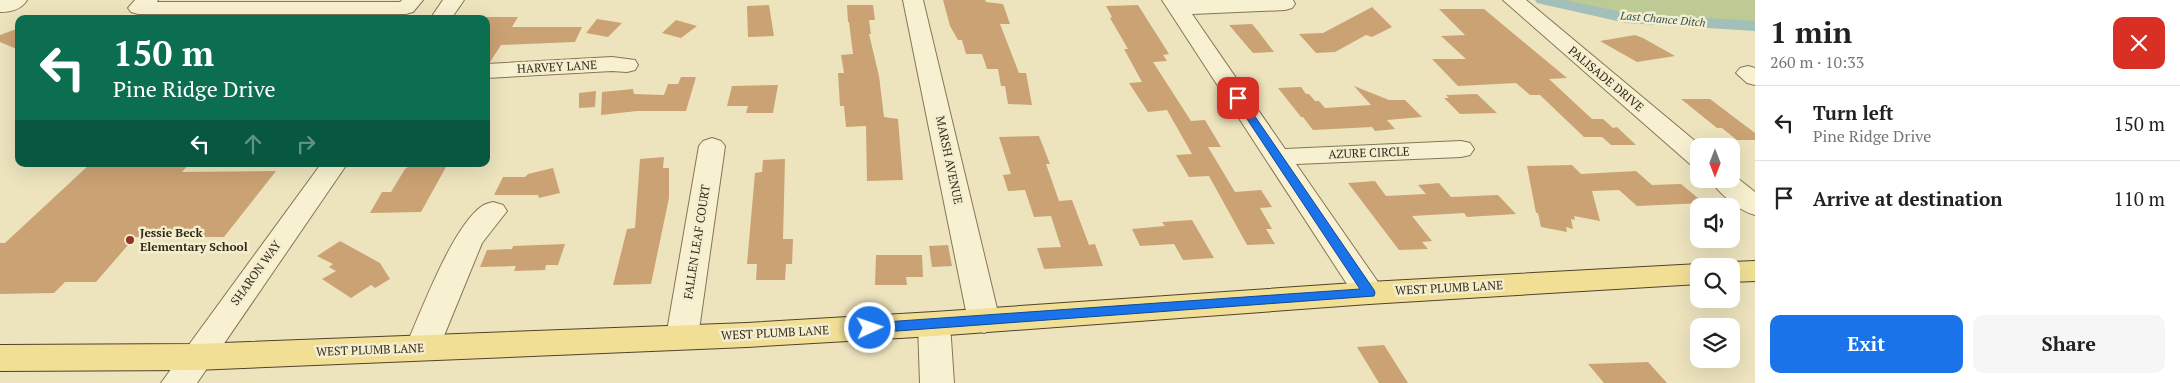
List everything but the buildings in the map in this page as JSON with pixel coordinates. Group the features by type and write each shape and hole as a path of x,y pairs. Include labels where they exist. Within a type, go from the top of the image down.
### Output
{"main road":[{"path":"1740,272 1755,271"},
{"name":"WEST PLUMB LANE","path":"0,358 186,370 422,348 682,338 934,324 1369,293 1690,275"}],"street":[{"path":"148,0 138,8 405,9"},
{"path":"443,15 454,0"},
{"name":"MARSH AVENUE","path":"913,0 984,321"},
{"name":"PALISADE DRIVE","path":"1513,0 1690,150"},
{"path":"1174,4 1285,4"},
{"path":"1174,4 1369,293"},
{"name":"HARVEY LANE","path":"490,70 612,64 627,65"},
{"name":"FALLEN LEAF COURT","path":"682,338 712,146"},
{"name":"AZURE CIRCLE","path":"1278,158 1461,150"},
{"name":"SHARON WAY","path":"186,370 332,167"},
{"path":"1734,188 1755,206"},
{"path":"422,348 467,243 477,227 493,211"},
{"path":"934,324 937,383"}],"green space":[{"path":"1535,0 1755,0 1755,30 1675,26 1630,21"}],"waterway":[{"name":"Last Chance Ditch","path":"1543,0 1626,18 1755,26"}],"place":[{"name":"Jessie Beck Elementary School","path":"130,240"}],"route":[{"path":"870,328 1369,293 1238,98"}]}
